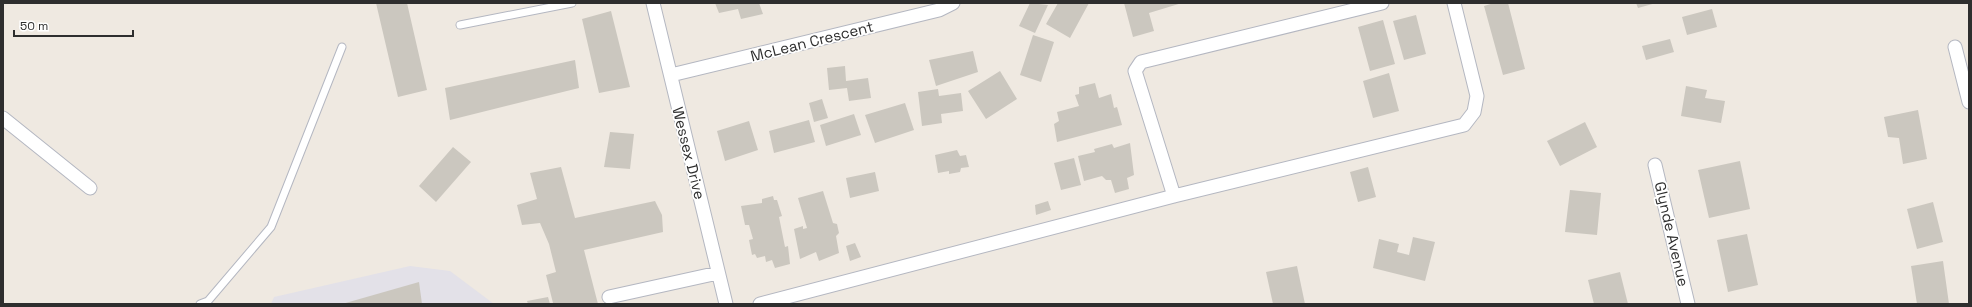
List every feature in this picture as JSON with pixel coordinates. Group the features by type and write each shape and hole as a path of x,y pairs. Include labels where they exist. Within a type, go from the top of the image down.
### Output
{"street":[{"name":"Wessex Drive","path":"653,3 726,304"},
{"name":"McLean Crescent","path":"670,75 939,10 953,3"},
{"path":"1174,196 1135,71 1141,62 1330,9 1382,3"},
{"path":"760,304 1174,196 1464,125 1474,112 1477,96 1454,3"},
{"path":"1955,47 1969,102"},
{"path":"3,118 90,188"},
{"name":"Glynde Avenue","path":"1656,165 1688,304"},
{"path":"609,297 718,273"}],"lane":[{"path":"460,25 572,3"},
{"path":"200,304 208,301 271,227 342,47"}],"shaded area":[{"path":"410,266 450,271 494,304 271,304 274,297"}],"building":[{"path":"376,3 407,3 427,90 398,97"},
{"path":"715,3 759,3 763,14 741,19 738,9 719,13"},
{"path":"1030,3 1048,5 1035,33 1019,26"},
{"path":"1058,3 1089,3 1070,38 1046,24"},
{"path":"1124,3 1182,3 1149,13 1154,31 1133,37"},
{"path":"1494,3 1508,3 1525,69 1503,75 1484,6"},
{"path":"1636,3 1656,3 1638,8"},
{"path":"1712,9 1717,27 1687,35 1682,17"},
{"path":"611,11 630,87 599,93 582,19"},
{"path":"1416,15 1426,54 1404,60 1393,21"},
{"path":"1383,20 1395,64 1370,71 1358,27"},
{"path":"1033,35 1054,42 1041,82 1020,75"},
{"path":"1670,39 1674,52 1646,60 1642,46"},
{"path":"973,51 978,72 936,86 929,60"},
{"path":"575,60 579,88 450,120 445,88"},
{"path":"845,66 846,81 868,78 871,98 849,101 847,88 829,90 827,68"},
{"path":"1000,71 1017,99 986,119 968,91"},
{"path":"1389,73 1399,111 1373,118 1363,81"},
{"path":"1095,83 1099,98 1111,94 1114,108 1117,107 1122,125 1057,142 1054,124 1059,121 1057,112 1079,106 1075,95 1079,94 1079,87"},
{"path":"1686,86 1707,90 1705,98 1725,101 1721,123 1681,116"},
{"path":"938,89 939,96 961,93 963,111 941,114 942,123 922,126 918,92"},
{"path":"822,99 828,118 814,122 809,103"},
{"path":"905,103 914,130 875,143 865,115"},
{"path":"1918,110 1927,159 1903,164 1899,138 1888,137 1884,117"},
{"path":"854,114 861,135 826,146 820,125"},
{"path":"809,120 815,142 774,153 769,131"},
{"path":"749,121 758,150 725,161 717,131"},
{"path":"1585,122 1597,147 1560,166 1547,141"},
{"path":"610,132 634,134 630,169 604,167"},
{"path":"1130,143 1134,175 1127,178 1129,189 1115,193 1111,180 1106,180 1102,176 1084,181 1078,156 1095,152 1094,149 1112,144 1114,148"},
{"path":"453,147 471,162 436,202 419,186"},
{"path":"957,150 960,156 966,155 969,167 961,168 960,172 949,174 949,171 938,173 935,155"},
{"path":"1074,158 1081,185 1061,190 1054,163"},
{"path":"1740,161 1750,209 1709,218 1698,170"},
{"path":"561,167 575,218 655,201 662,215 663,232 584,250 598,304 553,303 546,275 556,272 549,244 540,223 522,225 517,205 537,199 530,173"},
{"path":"1368,167 1376,197 1358,202 1350,172"},
{"path":"875,172 879,191 850,198 846,178"},
{"path":"1570,190 1601,193 1597,235 1565,232"},
{"path":"823,191 833,223 837,224 839,233 836,236 839,253 819,261 816,252 800,259 794,229 803,226 803,229 807,228 798,198"},
{"path":"773,196 774,200 777,200 782,216 779,217 785,247 788,246 790,264 775,268 772,260 766,262 765,256 757,258 755,254 752,255 749,240 753,239 749,225 745,225 741,206 762,203 762,199"},
{"path":"1048,201 1051,210 1036,215 1035,205"},
{"path":"1933,202 1943,242 1917,249 1907,209"},
{"path":"1747,234 1758,285 1728,292 1717,240"},
{"path":"1413,237 1435,242 1425,281 1373,268 1379,239 1399,244 1397,252 1409,255"},
{"path":"855,243 861,257 850,261 846,246"},
{"path":"1943,261 1949,304 1917,304 1911,266"},
{"path":"1297,266 1305,304 1273,304 1266,272"},
{"path":"1620,272 1628,304 1594,304 1588,280"},
{"path":"419,282 422,304 342,304"},
{"path":"548,297 550,304 528,304 527,301"}]}
